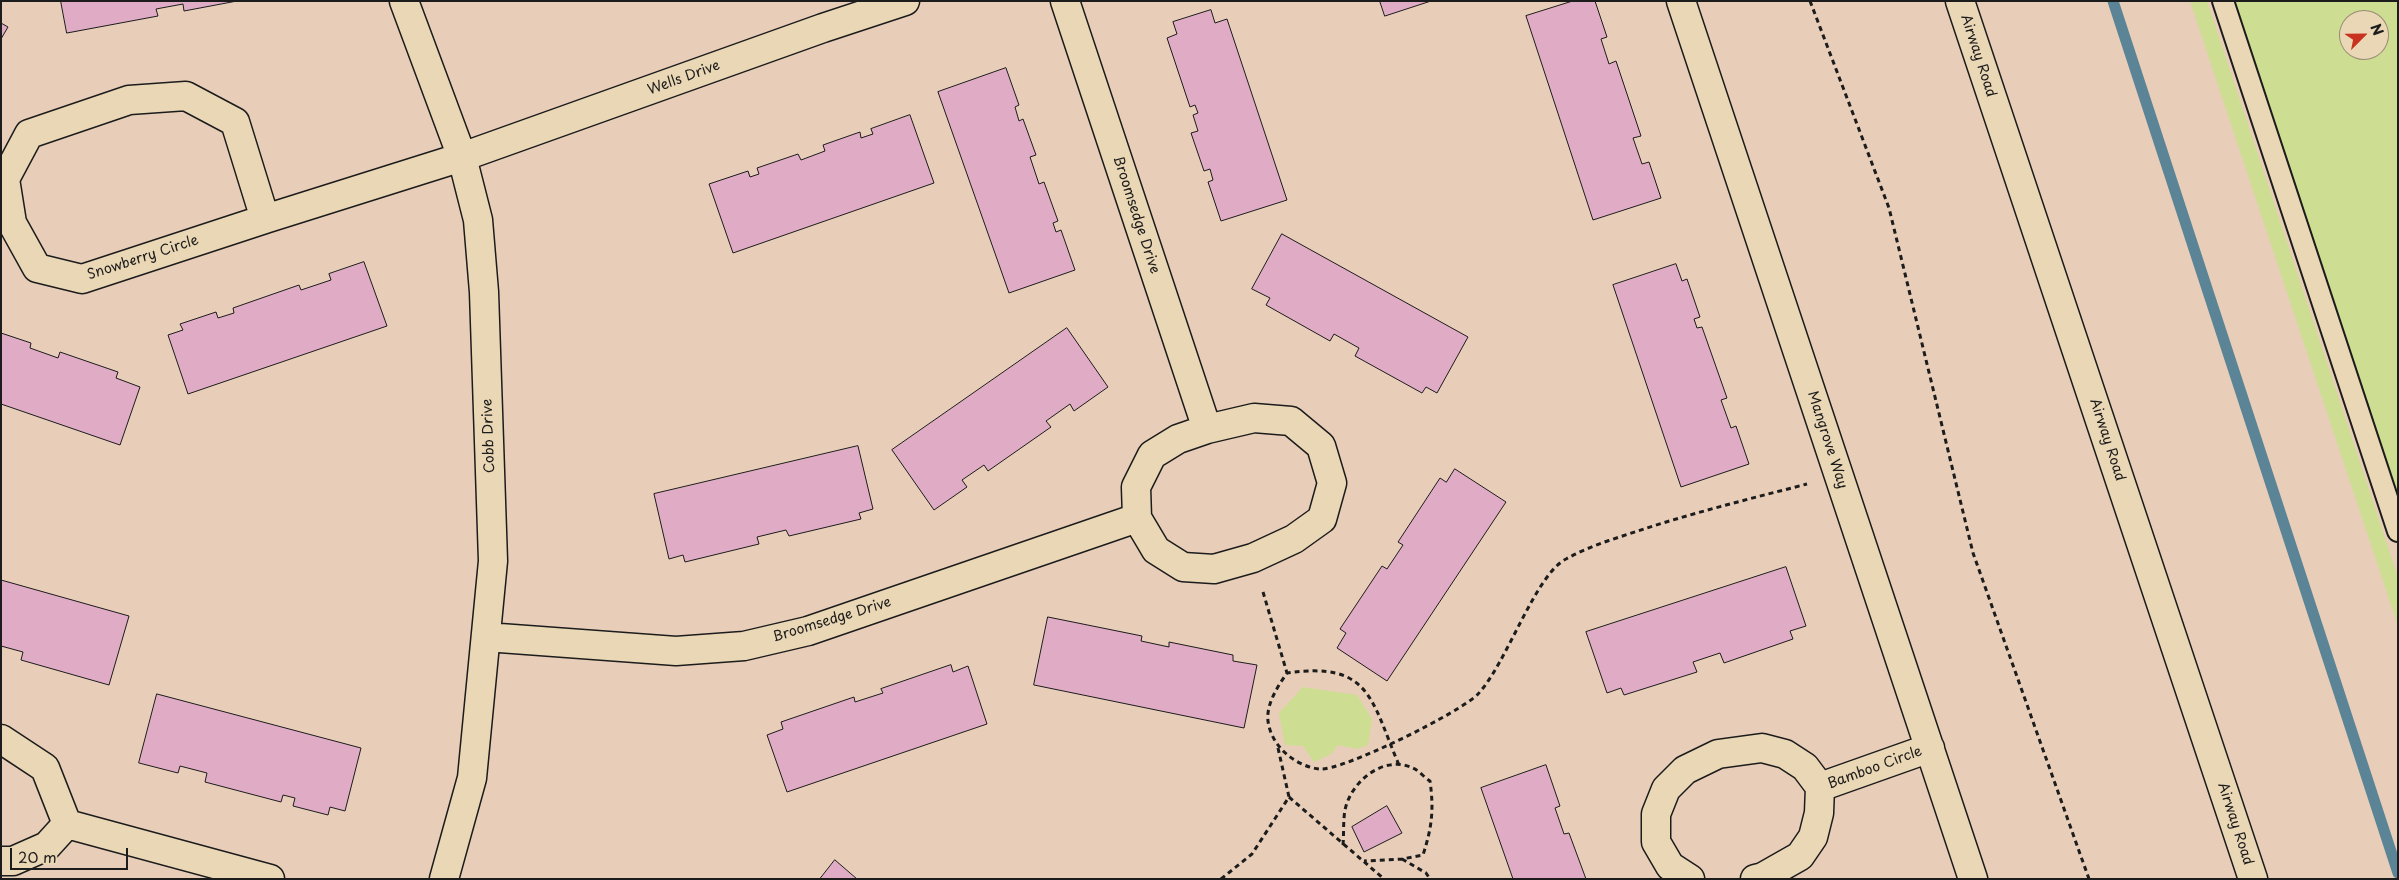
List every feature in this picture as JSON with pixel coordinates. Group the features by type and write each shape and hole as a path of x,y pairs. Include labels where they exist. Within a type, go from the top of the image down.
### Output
{"street":[{"name":"Cobb Drive","path":"404,1 462,157 478,220 484,292 493,561 472,778 444,879"},
{"name":"Wells Drive","path":"462,157 822,28 905,1"},
{"name":"Broomsedge Drive","path":"1065,1 1207,429"},
{"name":"Mangrove Way","path":"1681,1 1973,879"},
{"name":"Airway Road","path":"1960,1 2253,879"},
{"name":"Snowberry Circle","path":"265,219 235,122 186,96 129,100 29,134 5,179 12,223 37,268 82,279 462,157"},
{"path":"1254,418 1291,421 1321,446 1332,483 1322,519 1294,539 1253,558 1214,569 1183,567 1156,550 1136,518 1136,487 1152,455 1178,439 1207,429 1254,418"},
{"name":"Broomsedge Drive","path":"486,637 676,651 744,646 808,631 1136,518"},
{"path":"1,739 45,768 67,824"},
{"name":"Bamboo Circle","path":"1690,879 1670,866 1656,842 1656,814 1666,789 1685,770 1718,754 1762,748 1785,754 1805,767 1820,787 1819,813 1813,837 1800,856 1764,877 1755,879"},
{"name":"Bamboo Circle","path":"1820,787 1930,748"},
{"path":"1,861 12,861 47,846 67,824"},
{"path":"67,824 270,879"}],"lane":[{"path":"2223,1 2398,531"}],"path":[{"path":"1810,1 1889,208 1973,553 2089,879"},
{"path":"1278,748 1299,762 1321,769 1356,760 1435,721 1478,694 1510,645 1548,574 1564,559 1606,541 1694,513 1839,476"},
{"path":"1253,558 1287,673 1274,694 1268,721 1278,748 1288,797 1384,879"},
{"path":"1287,673 1312,669 1340,672 1356,682 1376,706 1399,765"},
{"path":"1343,844 1345,809 1355,787 1364,777 1380,768 1399,765 1415,769 1430,782 1434,808 1429,838 1423,855 1402,859 1364,861"},
{"path":"1221,879 1252,854 1288,797"},
{"path":"1402,859 1426,873 1430,879"}],"green space":[{"path":"2190,1 2207,1 2398,577 2398,626"},
{"path":"2234,1 2398,1 2398,495"},
{"path":"1303,687 1357,695 1372,719 1368,745 1357,749 1338,745 1331,754 1314,762 1303,746 1285,745 1279,713"}],"building":[{"path":"61,1 237,1 184,11 183,4 156,9 158,16 67,33"},
{"path":"1380,1 1431,1 1385,16"},
{"path":"1573,1 1595,1 1607,37 1601,39 1609,64 1616,61 1641,136 1633,138 1642,164 1649,162 1661,198 1593,220 1526,16"},
{"path":"1211,10 1215,23 1227,19 1287,200 1221,221 1208,182 1213,180 1210,169 1204,171 1191,133 1198,131 1193,115 1198,113 1195,105 1190,107 1167,38 1177,34 1173,22"},
{"path":"1,23 8,27 1,39"},
{"path":"1006,68 1019,105 1015,107 1019,121 1023,119 1036,155 1030,157 1039,184 1044,182 1058,221 1053,223 1056,232 1061,230 1075,270 1009,293 938,92"},
{"path":"910,115 934,183 733,253 709,184 748,171 750,177 759,174 757,168 798,154 801,160 825,151 823,145 860,132 861,138 873,134 871,129"},
{"path":"1282,234 1468,337 1437,393 1426,387 1422,393 1355,356 1359,348 1334,334 1330,341 1266,305 1270,298 1252,289"},
{"path":"364,262 387,326 188,394 168,335 183,330 180,324 216,312 218,318 234,313 233,308 299,285 301,290 331,280 329,274"},
{"path":"1676,264 1682,281 1687,279 1700,317 1694,319 1697,328 1702,327 1727,398 1721,400 1731,428 1736,426 1749,464 1681,487 1613,285"},
{"path":"1067,328 1108,387 1074,411 1070,404 1046,421 1051,427 988,471 984,465 962,480 967,487 934,510 892,450"},
{"path":"1,333 31,343 30,348 58,358 60,352 118,372 116,378 140,387 120,445 1,404"},
{"path":"858,446 873,509 859,513 861,519 789,536 786,530 757,537 759,544 685,562 683,555 669,559 654,494"},
{"path":"1455,469 1506,502 1387,681 1337,648 1346,633 1340,629 1382,566 1387,569 1403,545 1398,542 1440,478 1446,482"},
{"path":"1786,567 1806,626 1790,631 1793,639 1724,663 1720,653 1693,662 1697,672 1624,695 1621,688 1607,693 1586,632"},
{"path":"1,580 129,616 109,685 21,660 23,652 1,646"},
{"path":"1048,617 1142,636 1141,641 1169,647 1169,642 1233,655 1233,661 1257,665 1244,728 1034,685"},
{"path":"951,665 953,672 968,666 987,724 787,792 767,735 783,729 781,722 854,697 855,702 883,693 881,689"},
{"path":"157,694 361,748 345,811 330,807 328,815 293,806 295,798 283,795 281,802 205,782 207,773 180,766 178,773 139,763"},
{"path":"1546,765 1560,806 1555,808 1564,834 1569,833 1586,879 1513,879 1481,788"},
{"path":"1387,806 1402,833 1364,852 1352,827"},
{"path":"835,860 857,879 820,879"}],"waterway":[{"path":"2113,1 2398,873"}]}
